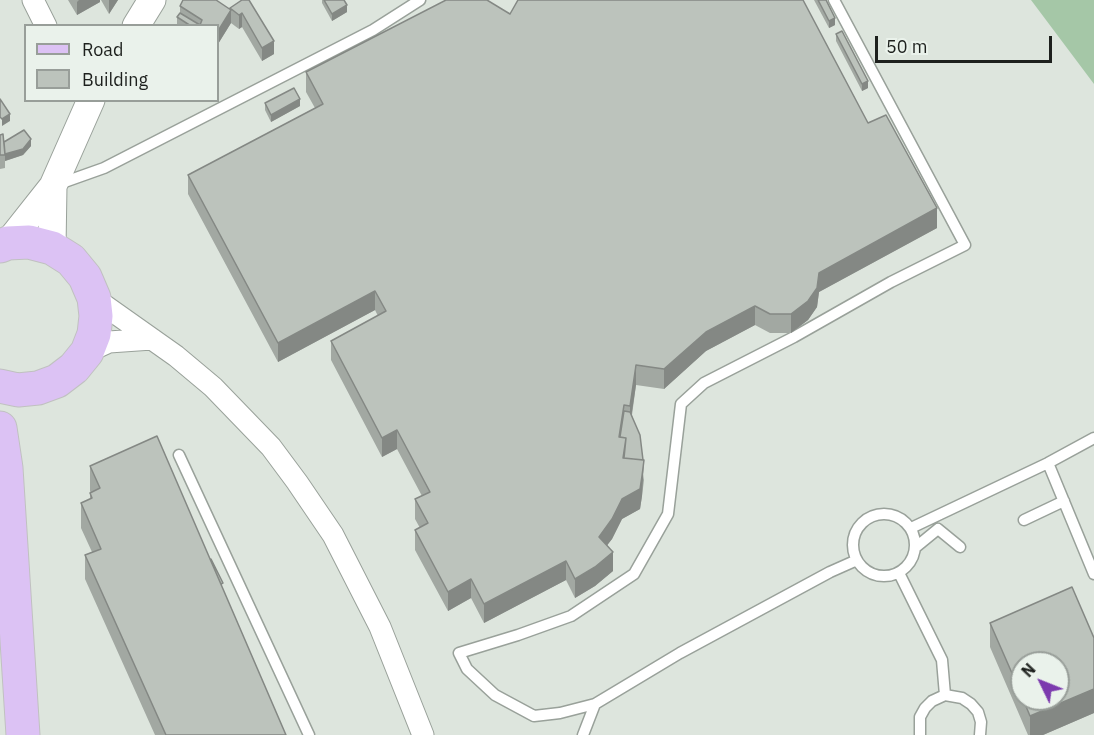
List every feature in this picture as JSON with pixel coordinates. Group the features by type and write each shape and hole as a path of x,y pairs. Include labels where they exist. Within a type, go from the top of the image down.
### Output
{"main road":[{"path":"0,386 18,390 38,388 57,381 74,369 87,352 94,334 96,316 94,298 85,277 71,260 52,248 30,242 4,245"},
{"path":"6,468 17,426 38,388"},
{"path":"0,428 6,468 23,735"}],"street":[{"path":"33,0 45,24"},
{"path":"137,24 152,0"},
{"path":"4,245 53,186 90,102"},
{"path":"52,248 53,186"},
{"path":"94,298 176,356 213,387 271,447 297,482 333,535 380,627 417,734"},
{"path":"87,352 109,342 152,339"}],"lane":[{"path":"53,186 104,168 373,30 420,0"},
{"path":"834,0 965,245 891,282 794,337 704,383 681,404 668,514 634,574 571,616 518,635 459,652 467,669 495,695 534,716 560,713 595,704 709,637 830,572 857,560"},
{"path":"911,528 1048,463 1094,438"},
{"path":"179,455 309,735"},
{"path":"1048,463 1094,574"},
{"path":"1024,520 1064,501"},
{"path":"883,514 903,519 911,528 916,547 907,566 899,573 890,576 880,576 863,568 853,550 857,530 873,516 883,514"},
{"path":"916,547 938,529 960,547"},
{"path":"899,573 942,660 945,695"},
{"path":"920,735 920,717 925,708 932,701 945,695 962,698 971,704 978,712 981,722 980,735"},
{"path":"583,735 595,704"}],"green space":[{"path":"1031,0 1094,0 1094,84"}],"building":[{"path":"183,0 216,0 231,10 219,29 219,24 200,24 202,20 180,6"},
{"path":"242,0 249,0 274,41 262,48 242,13 239,15 230,8"},
{"path":"324,0 344,0 347,5 332,14"},
{"path":"446,0 487,0 510,14 518,0 803,0 868,123 886,115 937,208 819,273 817,288 808,301 791,314 770,314 755,306 706,332 664,369 636,365 630,406 624,405 619,437 626,438 623,458 644,460 640,489 622,499 612,519 599,537 613,552 595,567 575,579 566,561 484,604 471,579 448,592 415,530 428,523 415,499 430,492 397,430 382,438 331,341 386,311 375,291 278,343 188,175 323,104 306,72"},
{"path":"818,0 826,0 835,18 829,21"},
{"path":"180,13 198,24 188,24 177,17"},
{"path":"842,31 868,81 862,84 836,34"},
{"path":"294,88 300,99 271,115 265,103"},
{"path":"0,99 10,114 2,119 0,117"},
{"path":"24,130 31,139 23,149 5,154 4,142"},
{"path":"3,134 5,155 0,155 0,135"},
{"path":"624,411 630,412 640,435 643,460 624,458 626,438 620,437"},
{"path":"157,436 286,735 166,735 85,555 101,549 81,503 92,498 90,493 100,488 90,466"},
{"path":"210,559 223,583 221,584"},
{"path":"1072,587 1094,638 1094,689 1070,699 1070,651 1010,651 1010,669 990,623"},
{"path":"1028,711 1042,711 1030,716"}]}
